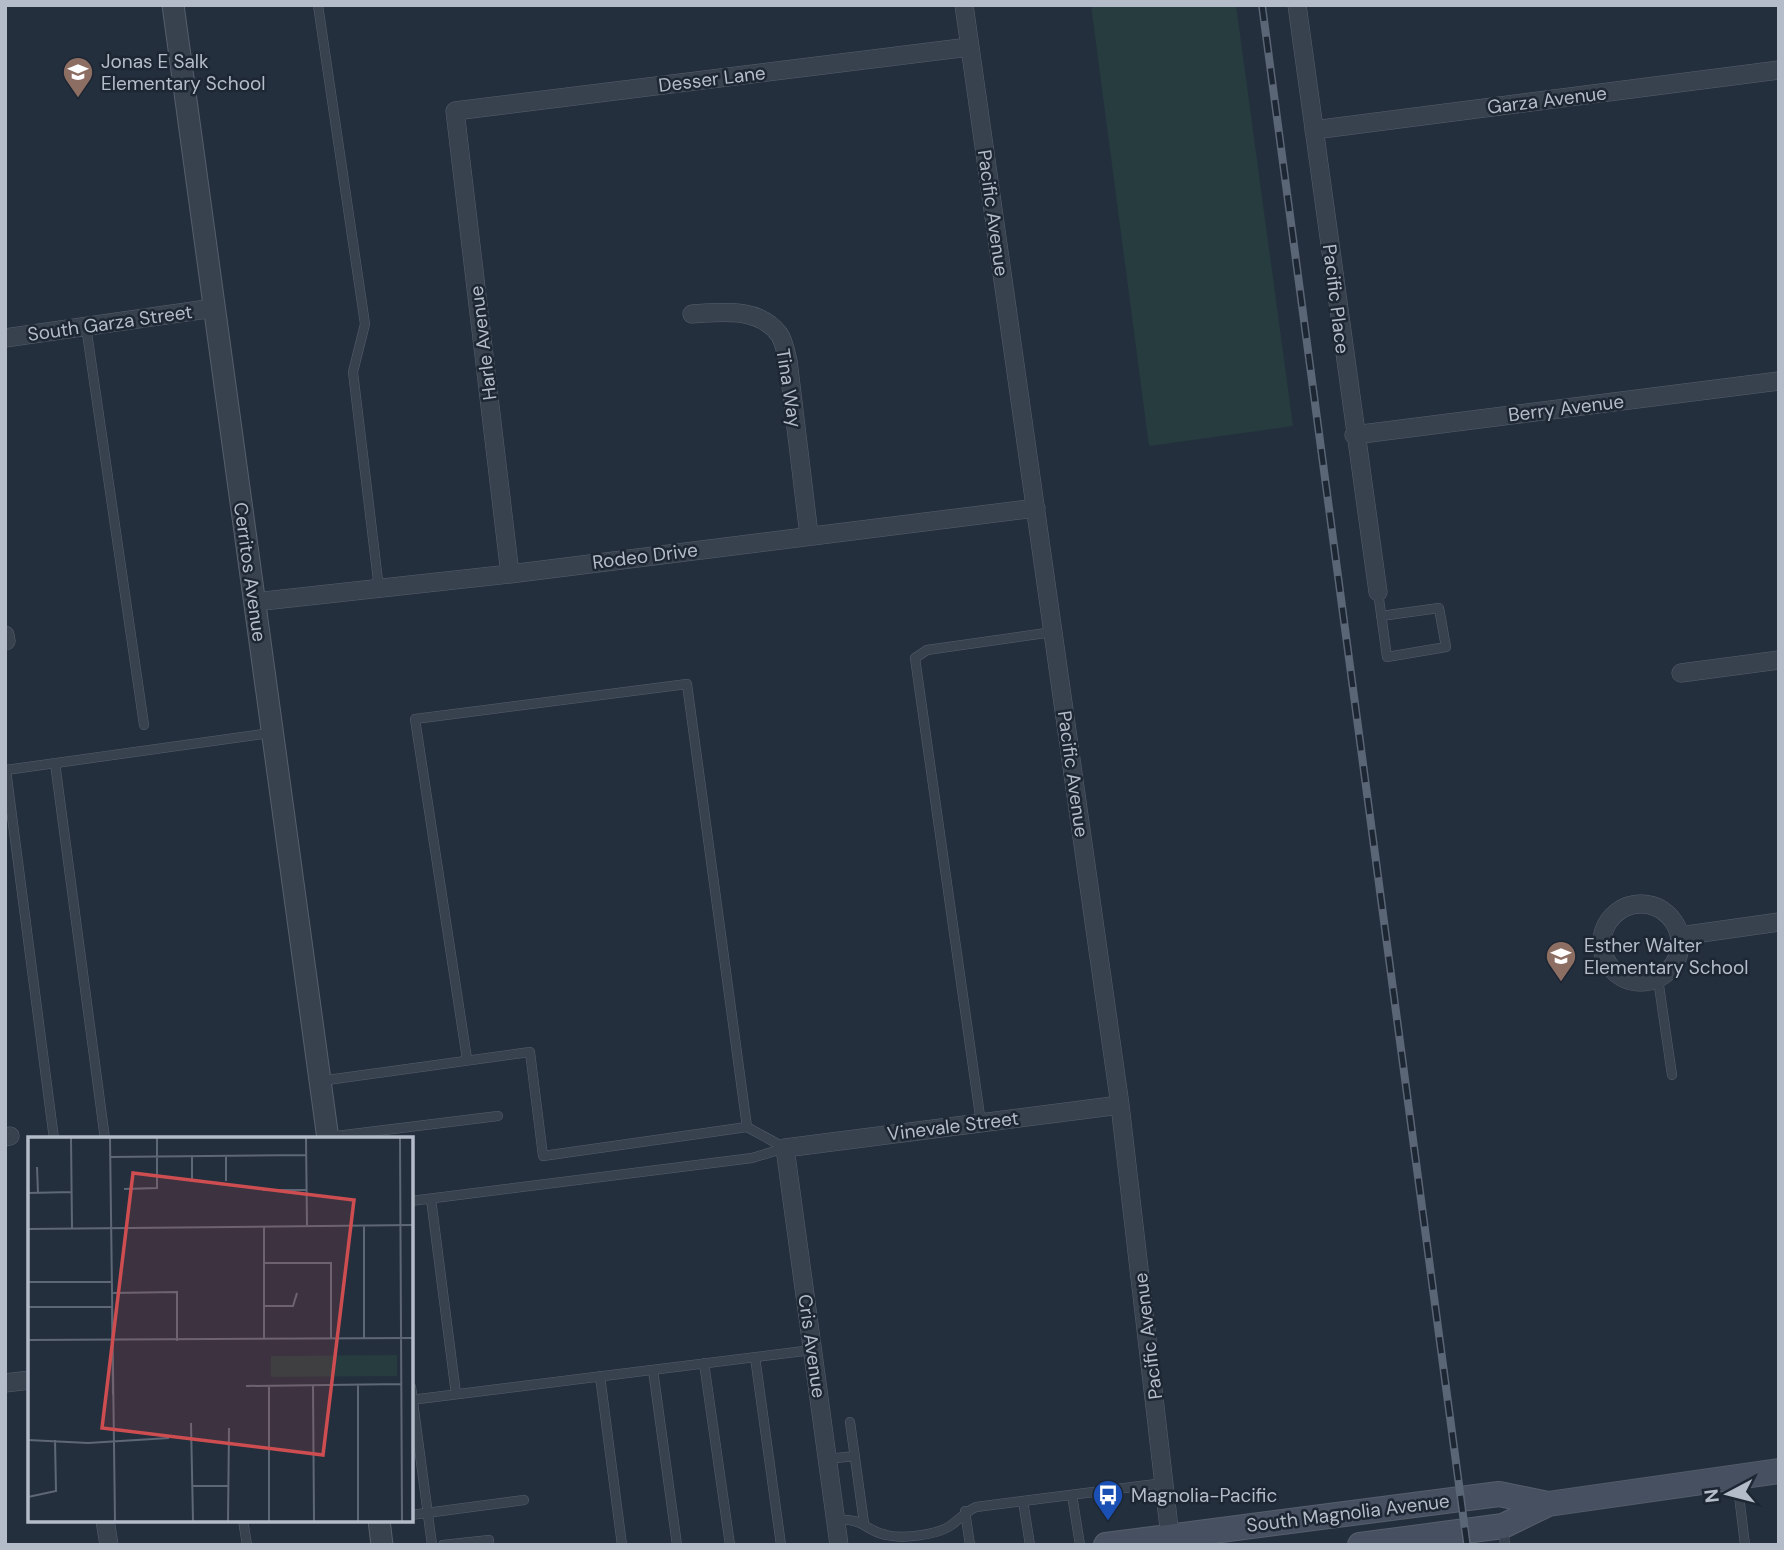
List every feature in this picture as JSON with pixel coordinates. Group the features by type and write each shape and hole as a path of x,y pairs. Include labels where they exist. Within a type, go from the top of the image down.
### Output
{"main road":[{"name":"South Magnolia Avenue","path":"1106,1545 1172,1540 1499,1494 1548,1504 1779,1471"},
{"name":"South Magnolia Avenue","path":"1360,1545 1504,1535 1548,1504"}],"street":[{"name":"Cerritos Avenue","path":"173,5 270,733 328,1137"},
{"name":"Pacific Avenue","path":"964,5 1120,1105 1172,1540"},
{"name":"Pacific Place","path":"1297,5 1354,435 1378,592"},
{"name":"Desser Lane","path":"455,111 969,47"},
{"name":"Garza Avenue","path":"1314,130 1779,71"},
{"name":"Harle Avenue","path":"455,111 510,574"},
{"name":"South Garza Street","path":"5,338 214,308"},
{"name":"Tina Way","path":"692,314 732,312 756,316 780,335 788,361 809,535"},
{"name":"Berry Avenue","path":"1354,435 1779,381"},
{"name":"Rodeo Drive","path":"254,602 510,574 1036,508"},
{"path":"5,635 6,640"},
{"path":"1681,673 1779,660"},
{"path":"1629,906 1655,906 1675,924 1680,936 1676,961 1658,979 1634,982 1612,970 1602,947 1608,921 1629,906"},
{"path":"1680,936 1779,922"},
{"name":"Vinevale Street","path":"785,1148 1120,1105"},
{"name":"Cris Avenue","path":"785,1148 839,1545"},
{"path":"5,1383 28,1380"},
{"path":"106,1522 109,1545"},
{"path":"379,1522 382,1545"}],"lane":[{"path":"318,5 365,324 353,372 379,589"},
{"path":"86,326 144,725"},
{"path":"1378,592 1381,616 1387,657 1446,647 1439,608 1381,616"},
{"path":"981,1123 915,658 926,650 1053,632"},
{"path":"467,1059 415,719 687,684 747,1127"},
{"path":"54,1137 6,770 270,733"},
{"path":"55,762 104,1137"},
{"path":"1658,979 1672,1076"},
{"path":"320,1081 530,1052 543,1156 747,1127 785,1148"},
{"path":"336,1137 498,1116"},
{"path":"413,1201 752,1158 785,1148"},
{"path":"431,1199 456,1394"},
{"path":"413,1399 813,1350"},
{"path":"755,1357 781,1545"},
{"path":"704,1363 730,1545"},
{"path":"653,1370 677,1545"},
{"path":"600,1376 622,1545"},
{"path":"413,1406 432,1545"},
{"path":"850,1422 864,1522"},
{"path":"827,1459 855,1456"},
{"path":"1737,1477 1745,1545"},
{"path":"836,1520 854,1518 889,1540 947,1528 965,1511 1166,1482"},
{"path":"1072,1495 1080,1545"},
{"path":"413,1515 523,1500"},
{"path":"1023,1501 1030,1545"},
{"path":"965,1511 970,1545"},
{"path":"243,1522 247,1545"},
{"path":"927,1532 929,1545"},
{"path":"443,1545 488,1540 489,1545"}],"green space":[{"path":"1091,5 1236,5 1293,426 1149,446"}],"railway":[{"path":"1262,5 1467,1545"}],"place":[{"name":"Jonas E Salk Elementary School","path":"78,99"},
{"name":"Esther Walter Elementary School","path":"1561,983"},
{"name":"Magnolia-Pacific","path":"1108,1522"}]}
